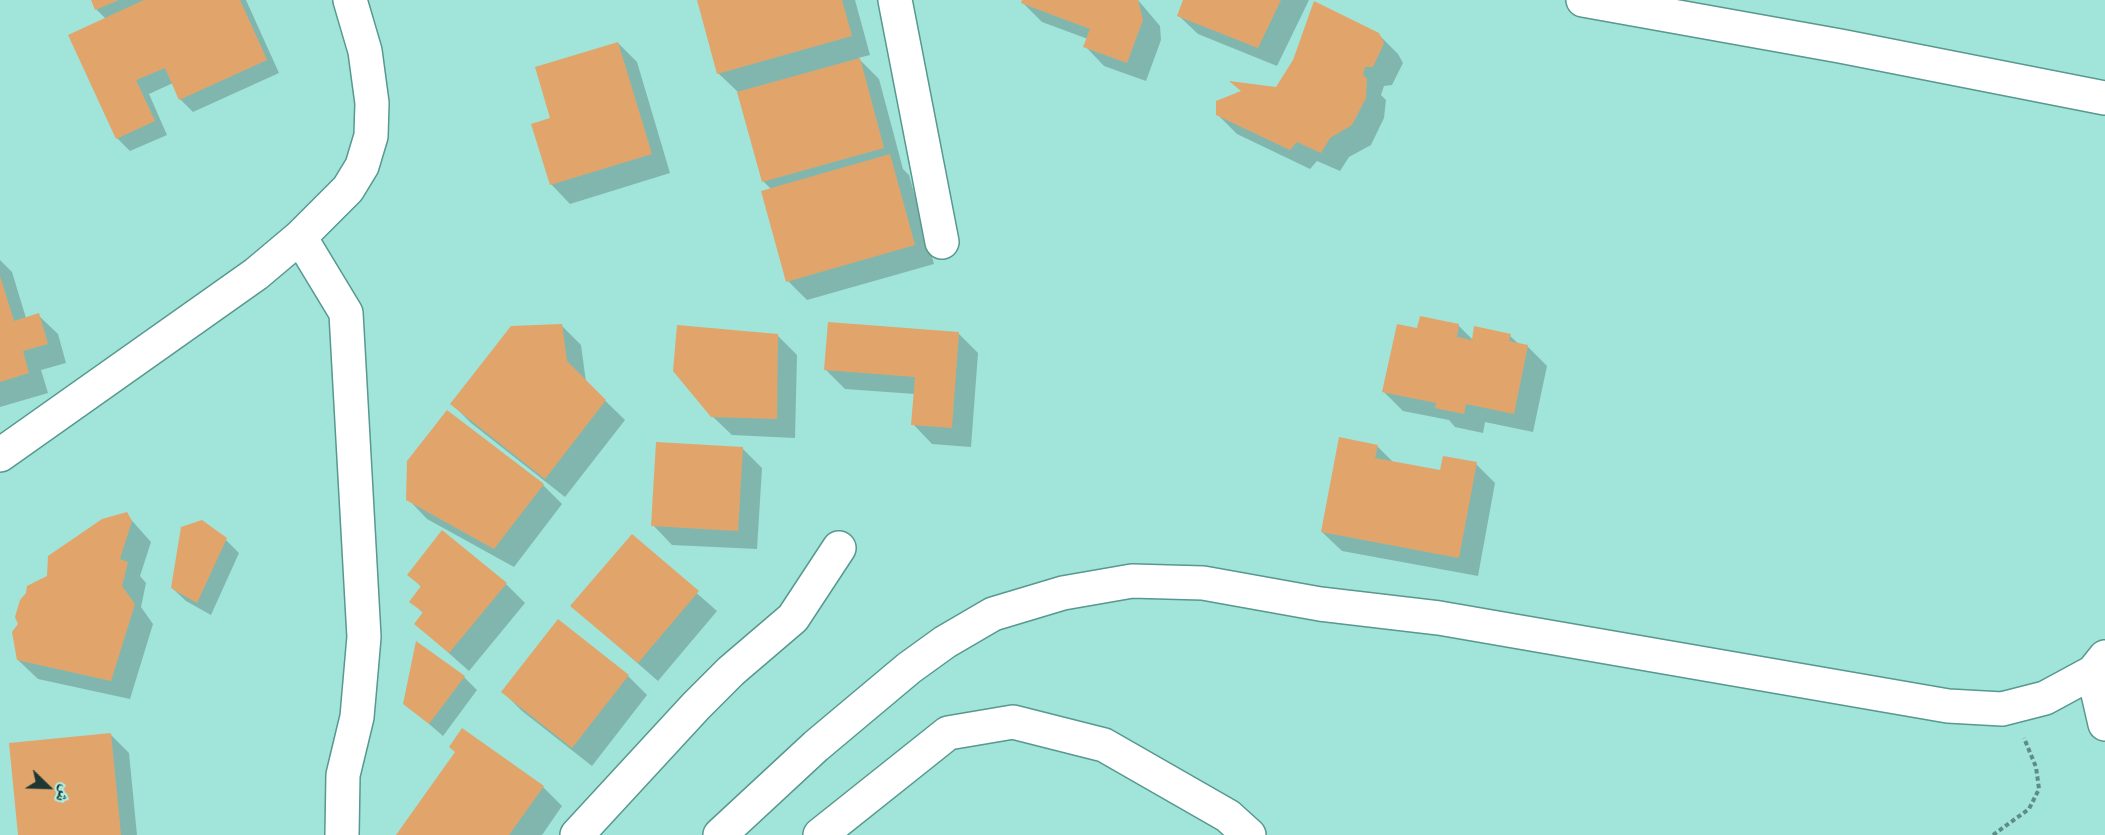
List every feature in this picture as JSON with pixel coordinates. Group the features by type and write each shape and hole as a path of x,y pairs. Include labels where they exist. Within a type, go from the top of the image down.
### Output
{"street":[{"path":"0,455 256,274 300,237 348,189 362,166 371,136 371,79 350,0"},
{"path":"895,0 942,243"},
{"path":"1583,0 1863,50 2105,98"},
{"path":"300,237 346,313 364,637 357,717 343,775 342,835"},
{"path":"577,835 696,706 731,671 793,618 839,548"},
{"path":"720,835 816,746 909,668 945,642 993,614 1064,593 1132,581 1203,583 1320,604 1439,618 1947,706 2002,709 2045,698 2099,665 2105,724"},
{"path":"820,835 948,733 1013,722 1104,746 1228,816 1249,835"}],"path":[{"path":"1993,835 2029,809 2039,789 2031,751 2017,727 2002,709"}],"building":[{"path":"91,0 119,0 95,10"},
{"path":"144,0 240,0 267,60 179,100 165,68 136,80 155,121 116,139 68,35"},
{"path":"697,0 842,0 852,36 717,74"},
{"path":"1022,0 1138,0 1143,20 1127,63 1083,47 1090,29 1021,3"},
{"path":"1183,0 1281,0 1258,48 1177,16"},
{"path":"1314,1 1379,33 1384,43 1373,67 1365,67 1363,74 1367,79 1366,98 1352,125 1330,138 1321,153 1297,142 1290,150 1216,115 1216,101 1241,91 1229,81 1276,87 1293,60"},
{"path":"618,42 652,154 550,185 531,124 550,118 535,67"},
{"path":"860,58 884,148 762,182 737,92"},
{"path":"890,154 915,245 786,282 761,191"},
{"path":"0,276 14,321 39,313 48,344 23,351 29,373 0,382"},
{"path":"1420,316 1459,324 1457,337 1472,340 1474,326 1511,334 1509,341 1528,345 1514,414 1466,404 1464,414 1435,408 1436,403 1382,392 1397,324 1417,328"},
{"path":"828,322 959,332 952,428 911,425 915,377 824,370"},
{"path":"562,324 567,361 606,400 545,479 450,404 511,326"},
{"path":"677,325 778,334 777,419 711,417 673,371"},
{"path":"447,410 544,484 494,549 406,500 407,461"},
{"path":"1339,437 1378,445 1375,458 1440,470 1443,456 1477,462 1459,558 1321,532"},
{"path":"656,442 743,447 738,531 651,526"},
{"path":"127,512 132,521 120,559 128,562 122,586 135,604 111,681 17,660 12,632 18,624 15,617 20,600 26,593 27,586 47,576 48,556 102,519"},
{"path":"202,520 227,538 197,603 171,588 181,527"},
{"path":"442,530 507,583 449,653 414,624 423,612 409,602 421,586 407,575"},
{"path":"632,534 699,591 638,663 570,606"},
{"path":"558,619 629,675 572,748 501,692"},
{"path":"416,641 465,676 429,724 403,704"},
{"path":"462,728 544,786 509,835 396,835 455,752 449,747"},
{"path":"111,733 121,835 18,835 9,743"}]}
